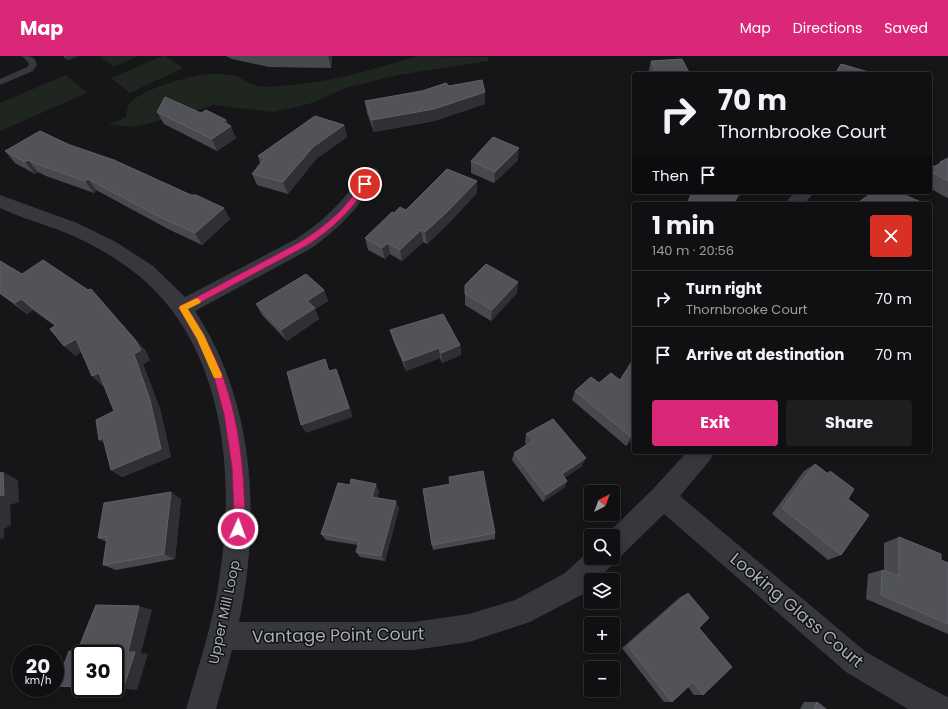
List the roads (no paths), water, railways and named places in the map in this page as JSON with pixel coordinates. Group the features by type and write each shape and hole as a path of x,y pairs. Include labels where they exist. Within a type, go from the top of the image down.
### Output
{"street":[{"path":"183,308 318,235 337,219 350,205 359,194 371,173"},
{"path":"795,202 804,194"},
{"name":"Upper Mill Loop","path":"0,201 16,209 72,229 106,245 133,262 158,282 183,308 201,338 219,377 229,414 237,467 240,515 236,556 222,636 201,709"},
{"path":"620,539 663,496 700,454"},
{"name":"Looking Glass Court","path":"663,496 856,662 915,696 941,709"},
{"name":"Vantage Point Court","path":"222,636 414,636 469,628 520,612 576,583 594,565"}],"lane":[{"path":"0,82 30,69 33,65 32,61 26,56"}]}
